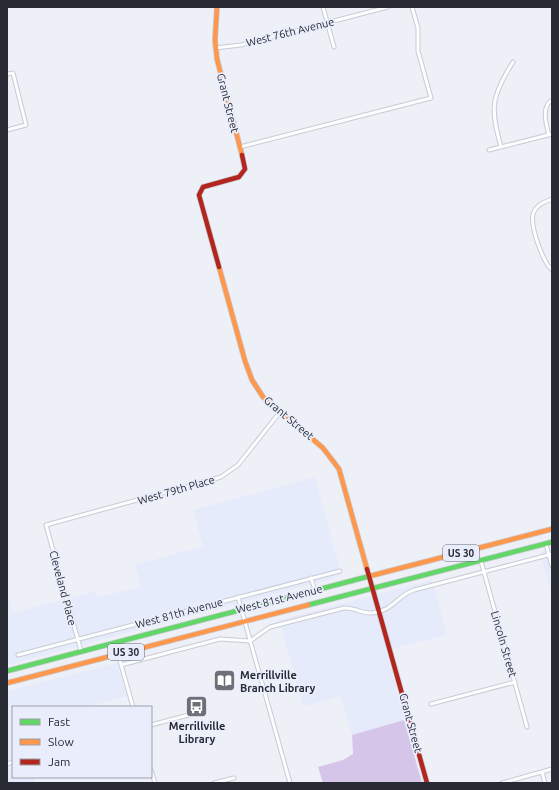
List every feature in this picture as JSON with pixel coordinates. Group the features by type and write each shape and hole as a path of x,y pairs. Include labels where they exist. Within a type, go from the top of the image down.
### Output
{"main road":[{"name":"Grant Street","path":"217,7 215,48 245,168 242,175 237,178 203,187 200,190 199,195 245,361 252,379 263,396 323,447 337,464 374,588 427,783"},
{"name":"West 81st Avenue","path":"7,671 552,529"},
{"name":"West 81st Avenue","path":"7,683 552,542"}],"street":[{"path":"323,7 334,47"},
{"name":"West 76th Avenue","path":"215,48 241,45 388,7"},
{"path":"240,147 431,98 418,51 418,28 412,7"},
{"path":"501,147 493,119 494,104 501,81 513,62"},
{"path":"7,74 13,73 26,125 7,130"},
{"path":"489,150 551,134 545,109 548,102 552,100"},
{"path":"552,199 542,203 536,208 533,216 542,254 546,265 552,270"},
{"name":"West 79th Place","path":"46,525 221,477 238,465 280,412"},
{"name":"Cleveland Place","path":"46,525 80,651"},
{"path":"546,544 551,555 552,566"},
{"path":"121,666 220,639 250,641 270,627 344,608 352,608 368,613 380,611 392,607 411,591 551,555"},
{"name":"Lincoln Street","path":"481,560 527,727"},
{"name":"West 81th Avenue","path":"18,655 340,571"},
{"path":"311,578 315,590"},
{"path":"238,597 290,783"},
{"path":"118,654 133,706"},
{"path":"432,704 514,682"},
{"path":"152,725 196,713"},
{"path":"502,783 552,769"},
{"path":"542,772 545,783"},
{"path":"152,773 155,783"},
{"path":"214,783 234,778"}],"shaded area":[{"path":"315,477 342,576 7,665 7,593 13,613 95,591 97,597 141,587 135,565 203,546 193,510"},
{"path":"552,549 552,597 540,553"},
{"path":"432,580 447,635 387,650 404,720 352,735 340,696 303,707 279,620"},
{"path":"117,663 127,696 90,706 12,706 12,778 33,778 35,783 7,783 7,691"},
{"path":"404,720 422,783 323,783 318,767 343,760 353,754 352,735"}],"traffic: fast":[{"path":"308,605 552,542"},
{"path":"7,671 370,576"}],"traffic: slow":[{"path":"217,7 215,40 217,59 242,155"},
{"path":"219,267 245,361 252,380 263,397 323,448 339,469 367,569"},
{"path":"370,576 552,529"},
{"path":"7,683 308,605"}],"traffic: jam":[{"path":"219,267 199,195 203,187 239,177 245,169 242,155"},
{"path":"367,569 427,783"}],"place":[{"name":"Merrillville Branch Library","path":"224,681"},
{"name":"Merrillville Library","path":"197,706"}]}
